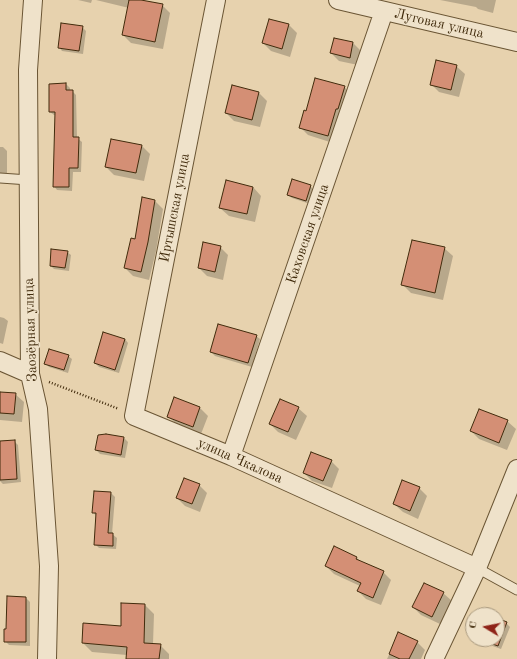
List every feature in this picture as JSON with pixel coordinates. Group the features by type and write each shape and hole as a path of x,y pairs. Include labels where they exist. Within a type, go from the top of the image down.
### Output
{"street":[{"name":"Заозёрная улица","path":"33,0 28,70 30,374 38,409 49,566 47,659"},
{"name":"Иртышская улица","path":"134,416 216,0"},
{"name":"Луговая улица","path":"338,0 517,42"},
{"name":"Каховская улица","path":"231,456 384,11"},
{"path":"0,362 30,374"},
{"name":"улица Чкалова","path":"134,416 231,456 477,568"},
{"path":"434,659 477,568 517,469"}],"lane":[{"path":"0,178 29,180"},
{"path":"477,568 517,590"}],"path":[{"path":"30,374 134,416"}],"building":[{"path":"129,0 141,0 163,4 155,42 122,35"},
{"path":"269,19 289,24 282,49 262,43"},
{"path":"61,23 83,26 79,51 58,48"},
{"path":"334,38 353,42 350,58 330,53"},
{"path":"436,60 457,65 451,90 430,85"},
{"path":"315,78 345,86 328,136 299,128 304,110 306,111"},
{"path":"66,83 66,90 73,90 73,137 79,137 78,168 69,168 69,187 53,187 55,112 49,112 49,84"},
{"path":"232,85 259,92 252,120 225,113"},
{"path":"111,139 142,145 136,173 105,167"},
{"path":"292,179 311,185 306,201 287,195"},
{"path":"226,180 253,187 247,214 219,208"},
{"path":"142,197 155,200 141,272 124,268 131,238 135,239"},
{"path":"412,240 445,247 435,293 401,285"},
{"path":"203,242 221,246 215,272 198,268"},
{"path":"51,249 68,251 65,268 50,266"},
{"path":"218,324 257,335 248,363 210,352"},
{"path":"103,332 125,339 115,370 94,363"},
{"path":"49,349 69,355 64,370 44,364"},
{"path":"0,392 16,393 14,414 0,413"},
{"path":"174,397 200,407 193,427 167,417"},
{"path":"280,399 299,407 288,432 269,424"},
{"path":"479,409 508,420 499,443 470,431"},
{"path":"106,434 124,437 121,455 95,450 98,435"},
{"path":"15,440 17,479 0,480 0,441"},
{"path":"311,452 332,460 323,481 303,473"},
{"path":"184,478 200,484 192,504 176,498"},
{"path":"402,480 420,487 410,511 393,504"},
{"path":"94,491 111,492 108,533 113,533 113,546 94,545 96,513 92,513"},
{"path":"334,546 357,557 356,559 384,571 373,598 357,591 361,583 325,566"},
{"path":"424,583 444,592 432,617 412,607"},
{"path":"7,596 26,597 26,642 4,642"},
{"path":"121,603 145,604 144,643 161,644 159,659 126,659 127,647 82,643 83,623 121,626"},
{"path":"398,632 418,641 409,659 400,659 389,654"}]}
